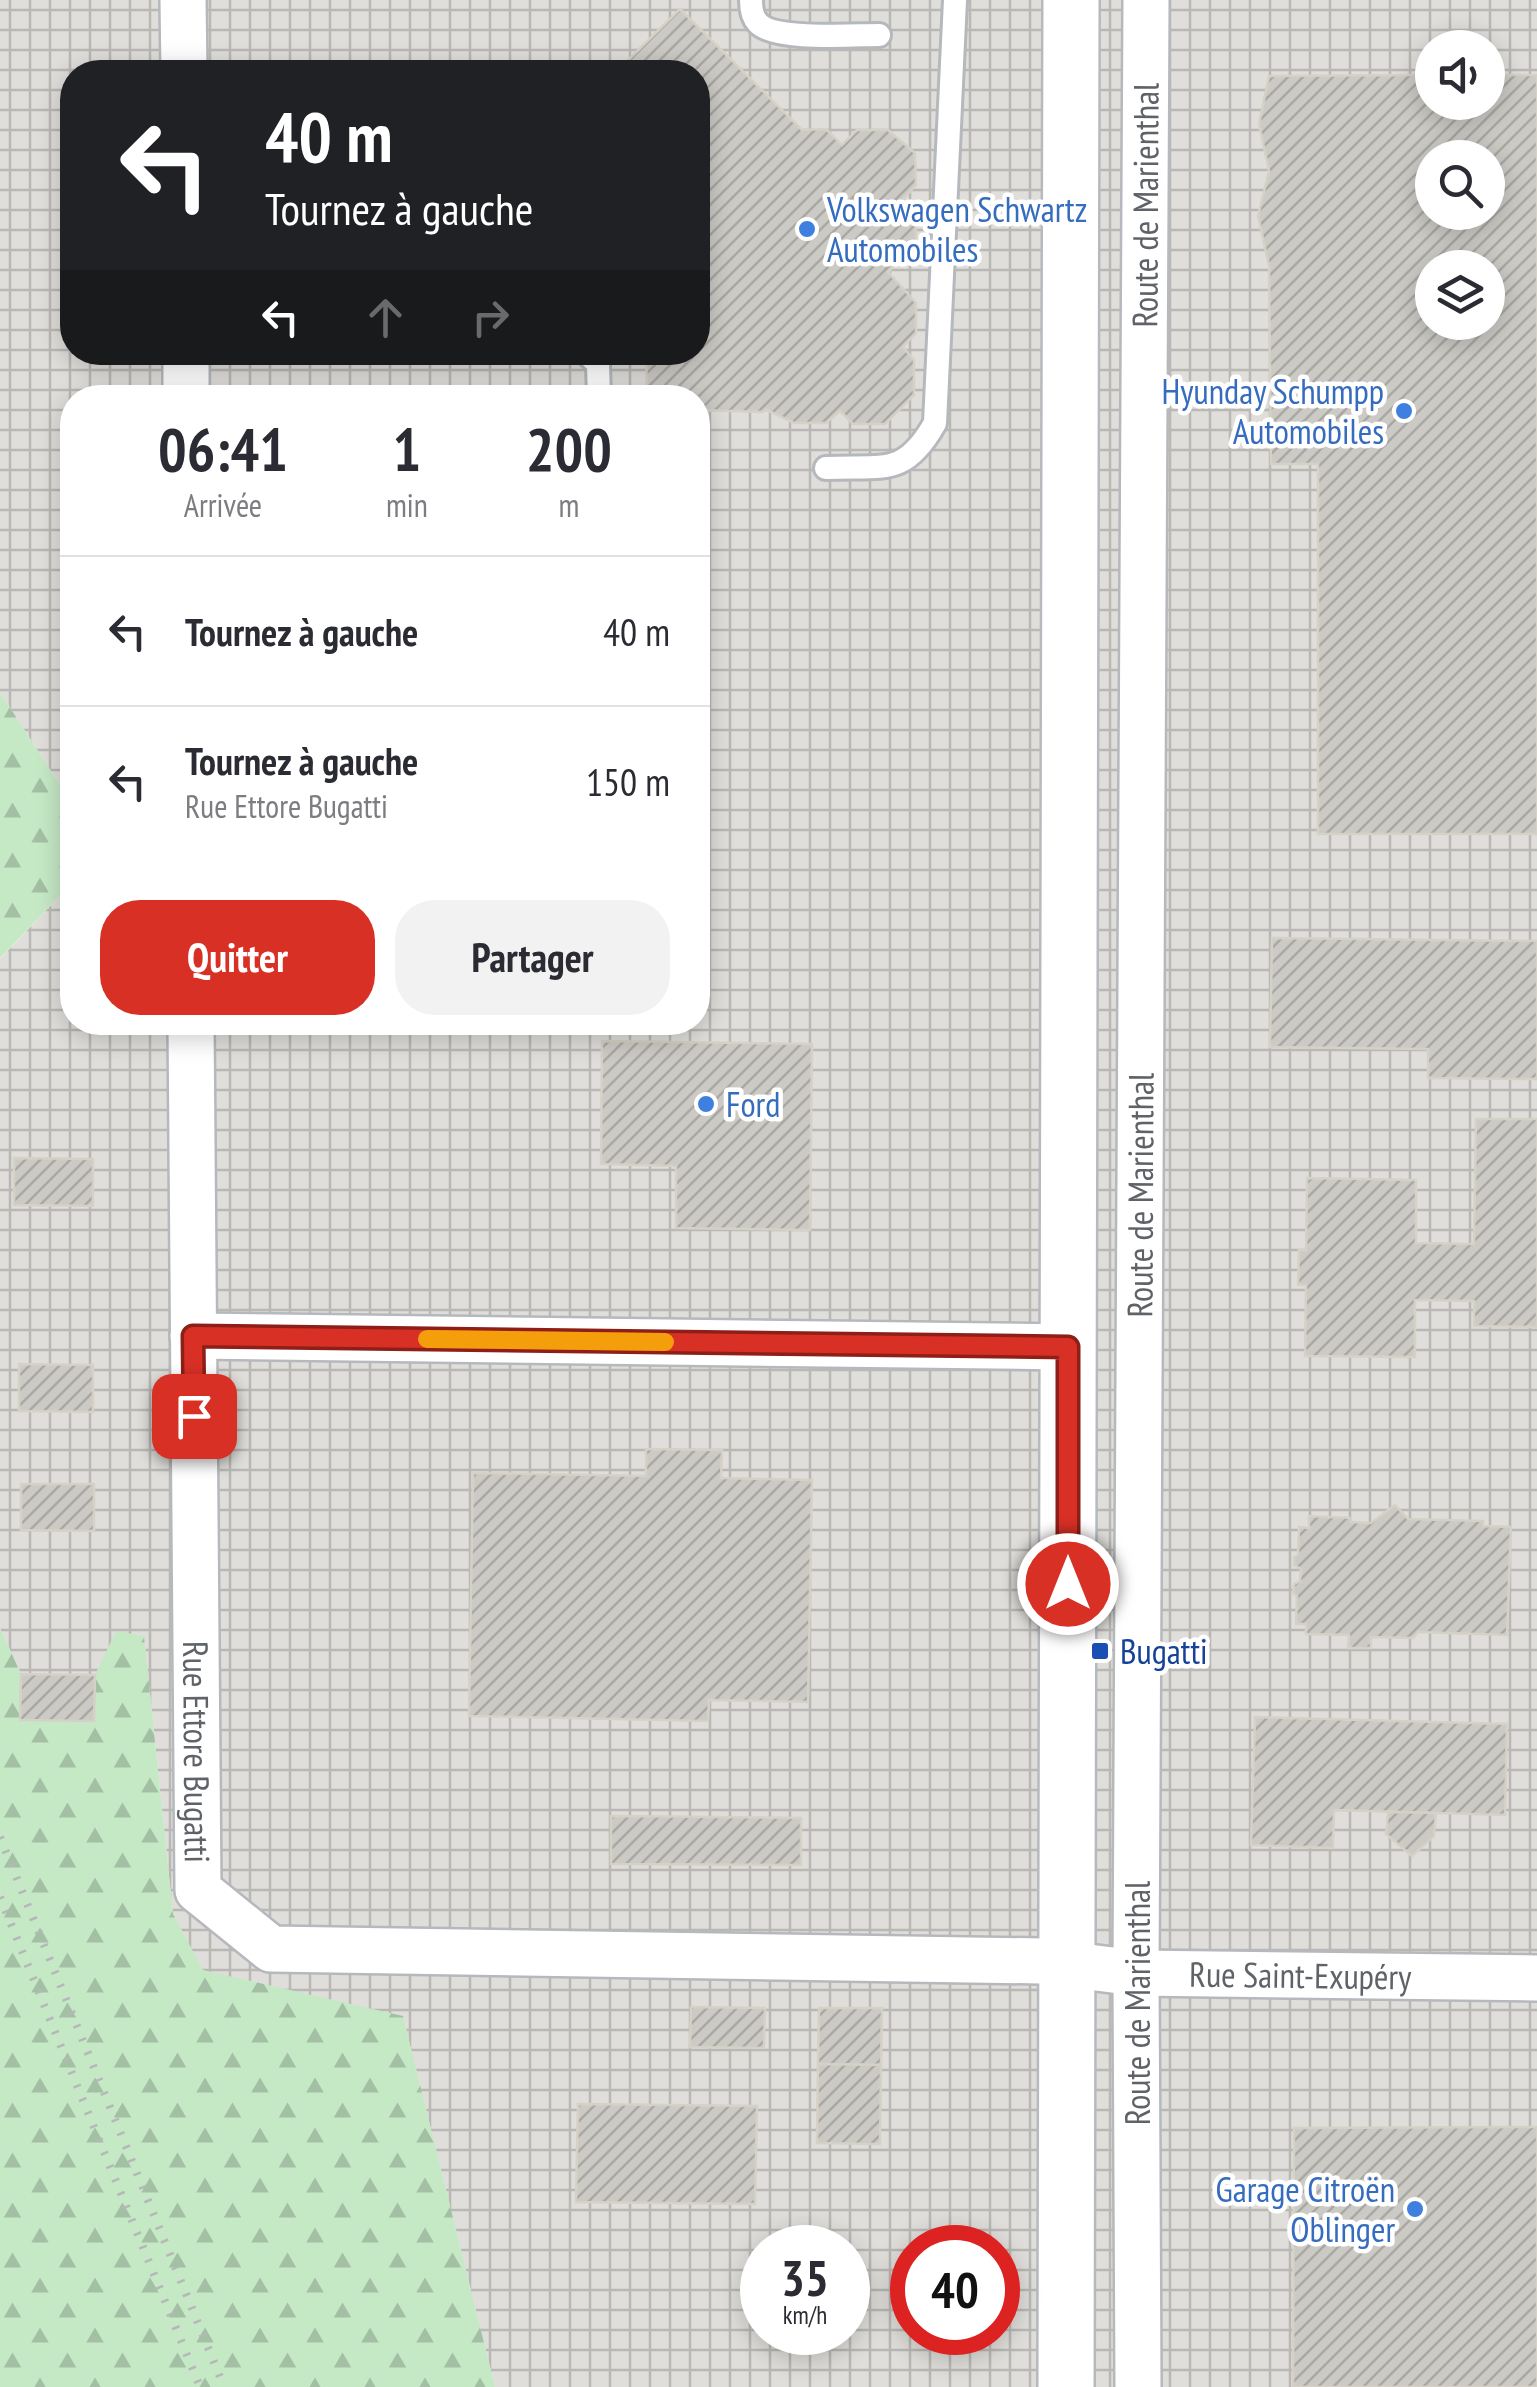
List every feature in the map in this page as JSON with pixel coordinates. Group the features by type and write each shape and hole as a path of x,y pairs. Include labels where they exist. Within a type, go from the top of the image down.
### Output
{"street":[{"path":"183,0 184,60"},
{"name":"Route de Marienthal","path":"1066,2387 1071,0"},
{"name":"Route de Marienthal","path":"1138,2387 1136,1973 1146,0"},
{"name":"Rue Ettore Bugatti","path":"190,1035 198,1890 271,1949 1041,1961 1066,1966"},
{"path":"193,1336 1068,1347"},
{"name":"Rue Saint-Exupéry","path":"1066,1966 1136,1973 1537,1978"}],"lane":[{"path":"751,0 751,11 758,24 776,34 879,35"},
{"path":"826,468 900,465 922,446 936,423 955,0"}],"shaded area":[{"path":"0,0 1537,0 1537,2387 495,2387 403,2017 203,1971 173,1914 144,1637 95,1675 94,1721 20,1720 21,1674 0,1628 0,959 60,896 60,1035 710,1035 710,385 60,385 60,785 0,692"}],"green space":[{"path":"0,692 60,785 60,896 0,958"},
{"path":"0,1628 21,1674 21,1720 94,1721 95,1675 116,1631 144,1636 173,1914 203,1970 403,2016 495,2387 0,2387"}],"building":[{"name":"Volkswagen Schwartz Automobiles","path":"680,9 802,130 826,129 842,145 857,130 888,130 915,153 916,185 904,198 916,214 916,244 888,272 916,303 916,333 903,347 914,360 914,395 885,424 853,424 840,411 826,423 794,423 765,409 710,410 710,385 647,385 646,365 710,365 710,60 628,60"},
{"name":"Hyunday Schumpp Automobiles","path":"1415,75 1415,120 1505,120 1505,75 1537,75 1537,834 1318,834 1318,464 1271,464 1269,266 1258,216 1269,171 1259,124 1269,76"},
{"path":"1272,938 1537,941 1537,1079 1428,1078 1428,1049 1270,1047"},
{"name":"Ford","path":"602,1041 812,1044 810,1230 676,1228 676,1166 601,1164"},
{"path":"1476,1119 1537,1119 1537,1327 1474,1326 1474,1301 1415,1300 1415,1357 1305,1356 1306,1285 1298,1285 1299,1250 1306,1250 1307,1178 1416,1180 1416,1243 1474,1244"},
{"path":"14,1158 93,1159 93,1206 14,1205"},
{"path":"19,1364 93,1365 93,1412 19,1411"},
{"path":"646,1449 722,1450 721,1478 812,1480 808,1702 709,1700 708,1721 469,1716 473,1473 646,1476"},
{"path":"21,1484 94,1484 94,1531 21,1530"},
{"path":"1395,1505 1408,1519 1483,1521 1483,1526 1511,1527 1507,1635 1418,1632 1413,1638 1371,1637 1371,1648 1348,1648 1349,1635 1306,1634 1306,1624 1296,1624 1297,1596 1293,1593 1301,1569 1294,1565 1294,1557 1298,1555 1299,1527 1309,1528 1309,1516 1371,1523"},
{"path":"21,1674 95,1675 94,1721 20,1720"},
{"path":"1255,1717 1507,1724 1505,1815 1334,1810 1333,1848 1251,1845"},
{"path":"1388,1812 1436,1813 1434,1836 1412,1856 1386,1834"},
{"path":"611,1816 801,1818 801,1865 611,1864"},
{"path":"691,2007 765,2008 764,2048 690,2047"},
{"path":"819,2008 882,2008 881,2065 818,2064"},
{"path":"818,2064 881,2065 880,2144 817,2143"},
{"path":"578,2104 757,2106 755,2204 576,2202"},
{"name":"Garage Citroën Oblinger","path":"1537,2127 1537,2387 1293,2387 1294,2128"}],"railway":[{"path":"0,1837 224,2387"},
{"path":"0,1897 200,2387"}],"slow traffic":[{"path":"427,1339 665,1342"}],"place":[{"name":"Volkswagen Schwartz Automobiles","path":"807,229"},
{"name":"Hyunday Schumpp Automobiles","path":"1404,411"},
{"name":"Ford","path":"706,1104"},
{"name":"Bugatti","path":"1100,1651"},
{"name":"Garage Citroën Oblinger","path":"1415,2209"}],"route":[{"path":"194,1416 193,1336 1068,1347 1068,1584"}]}
